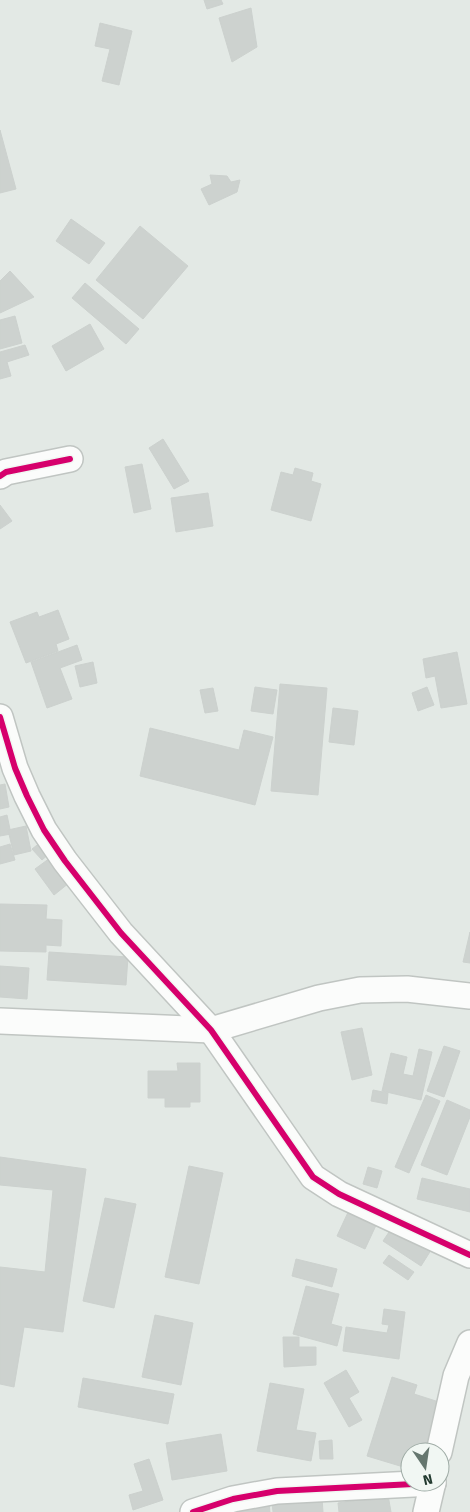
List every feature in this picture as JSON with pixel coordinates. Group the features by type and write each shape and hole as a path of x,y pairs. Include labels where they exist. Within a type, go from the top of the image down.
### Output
{"street":[{"path":"0,476 6,472 70,459"},
{"path":"0,717 15,768 27,796 44,830 64,861 121,933 211,1030 313,1177 339,1194 470,1255"},
{"path":"0,1021 211,1030 319,998 360,990 407,989 470,996"},
{"path":"441,1442 456,1376 470,1344"},
{"path":"193,1512 233,1499 277,1491 400,1485"},
{"path":"426,1512 431,1492"}],"building":[{"path":"204,0 221,0 223,4 207,9"},
{"path":"251,8 257,47 232,62 219,18"},
{"path":"100,23 132,31 119,85 102,81 110,49 95,46"},
{"path":"0,130 16,189 0,193"},
{"path":"210,175 227,176 231,182 240,180 237,192 209,205 201,189 212,184"},
{"path":"71,219 105,243 89,264 56,241"},
{"path":"140,226 188,266 143,319 96,280"},
{"path":"10,271 34,297 0,313 0,281"},
{"path":"85,283 139,329 126,344 72,298"},
{"path":"15,316 22,343 0,349 0,320"},
{"path":"90,324 104,349 66,371 52,346"},
{"path":"25,345 29,355 7,362 11,376 0,379 0,352"},
{"path":"163,439 189,481 174,489 149,448"},
{"path":"142,464 151,509 134,513 125,467"},
{"path":"295,468 313,473 311,481 321,484 311,521 271,510 281,472 293,475"},
{"path":"208,493 213,526 176,532 171,498"},
{"path":"0,505 12,521 0,529"},
{"path":"58,610 69,639 56,644 58,651 26,663 10,622 37,612 39,617"},
{"path":"77,645 82,660 60,668 72,699 47,708 31,662"},
{"path":"457,652 467,704 441,708 435,676 426,678 423,659"},
{"path":"93,662 97,683 80,687 75,666"},
{"path":"280,684 327,688 318,795 271,791"},
{"path":"255,687 277,690 273,714 251,711"},
{"path":"427,687 434,705 418,711 412,693"},
{"path":"213,688 218,711 205,713 200,690"},
{"path":"333,708 358,711 354,745 329,742"},
{"path":"150,728 239,750 244,730 273,737 255,805 140,776"},
{"path":"5,784 9,807 0,809 0,785"},
{"path":"7,815 11,834 0,836 0,817"},
{"path":"26,826 31,851 14,855 8,830"},
{"path":"41,842 51,852 42,860 32,849"},
{"path":"10,844 15,860 0,864 0,847"},
{"path":"50,858 69,883 54,895 35,869"},
{"path":"0,904 47,905 46,919 62,920 61,946 46,945 46,952 0,951"},
{"path":"470,932 470,963 463,962"},
{"path":"49,952 128,957 126,985 47,980"},
{"path":"0,966 29,968 27,999 0,997"},
{"path":"362,1028 372,1075 352,1080 341,1032"},
{"path":"444,1046 460,1051 444,1097 427,1091"},
{"path":"419,1049 432,1052 421,1100 382,1091 391,1053 407,1057 403,1074 413,1076"},
{"path":"177,1063 200,1063 200,1102 190,1102 190,1107 165,1107 165,1098 148,1098 148,1071 178,1071"},
{"path":"373,1090 388,1093 387,1104 371,1101"},
{"path":"426,1095 440,1101 409,1173 395,1167"},
{"path":"447,1100 470,1110 470,1117 447,1175 421,1165"},
{"path":"0,1157 86,1169 63,1332 24,1327 14,1387 0,1384 0,1267 45,1272 53,1190 0,1185"},
{"path":"189,1166 223,1173 199,1284 165,1277"},
{"path":"368,1167 382,1171 377,1188 363,1184"},
{"path":"422,1178 470,1189 470,1212 417,1199"},
{"path":"105,1198 136,1204 114,1308 83,1301"},
{"path":"350,1208 378,1221 365,1249 337,1236"},
{"path":"395,1223 433,1247 421,1266 383,1241"},
{"path":"389,1255 414,1272 408,1280 383,1263"},
{"path":"296,1259 337,1269 332,1287 292,1276"},
{"path":"306,1286 339,1294 331,1324 342,1327 337,1346 293,1334"},
{"path":"384,1309 405,1312 399,1359 343,1351 346,1327 387,1333 389,1325 382,1324"},
{"path":"155,1315 193,1323 181,1385 142,1377"},
{"path":"283,1337 299,1337 299,1347 316,1347 316,1365 284,1367"},
{"path":"346,1370 359,1392 349,1398 362,1420 349,1427 324,1383"},
{"path":"392,1377 417,1385 414,1394 439,1402 430,1429 440,1432 437,1442 400,1442 400,1466 367,1456"},
{"path":"83,1378 174,1394 168,1424 78,1407"},
{"path":"270,1383 304,1389 296,1430 316,1433 311,1461 257,1451"},
{"path":"221,1434 227,1471 172,1480 166,1443"},
{"path":"332,1440 333,1459 320,1459 319,1441"},
{"path":"149,1459 163,1500 133,1510 129,1495 143,1491 134,1464"},
{"path":"388,1495 391,1512 339,1512 338,1503"},
{"path":"322,1498 323,1512 273,1512 272,1502"},
{"path":"269,1504 270,1512 216,1512"}],"cycle path":[{"path":"0,476 6,472 70,459"},
{"path":"0,717 15,768 27,796 44,830 65,861 121,933 211,1030 313,1177 339,1194 470,1255"},
{"path":"193,1512 233,1499 277,1491 400,1485"}]}
